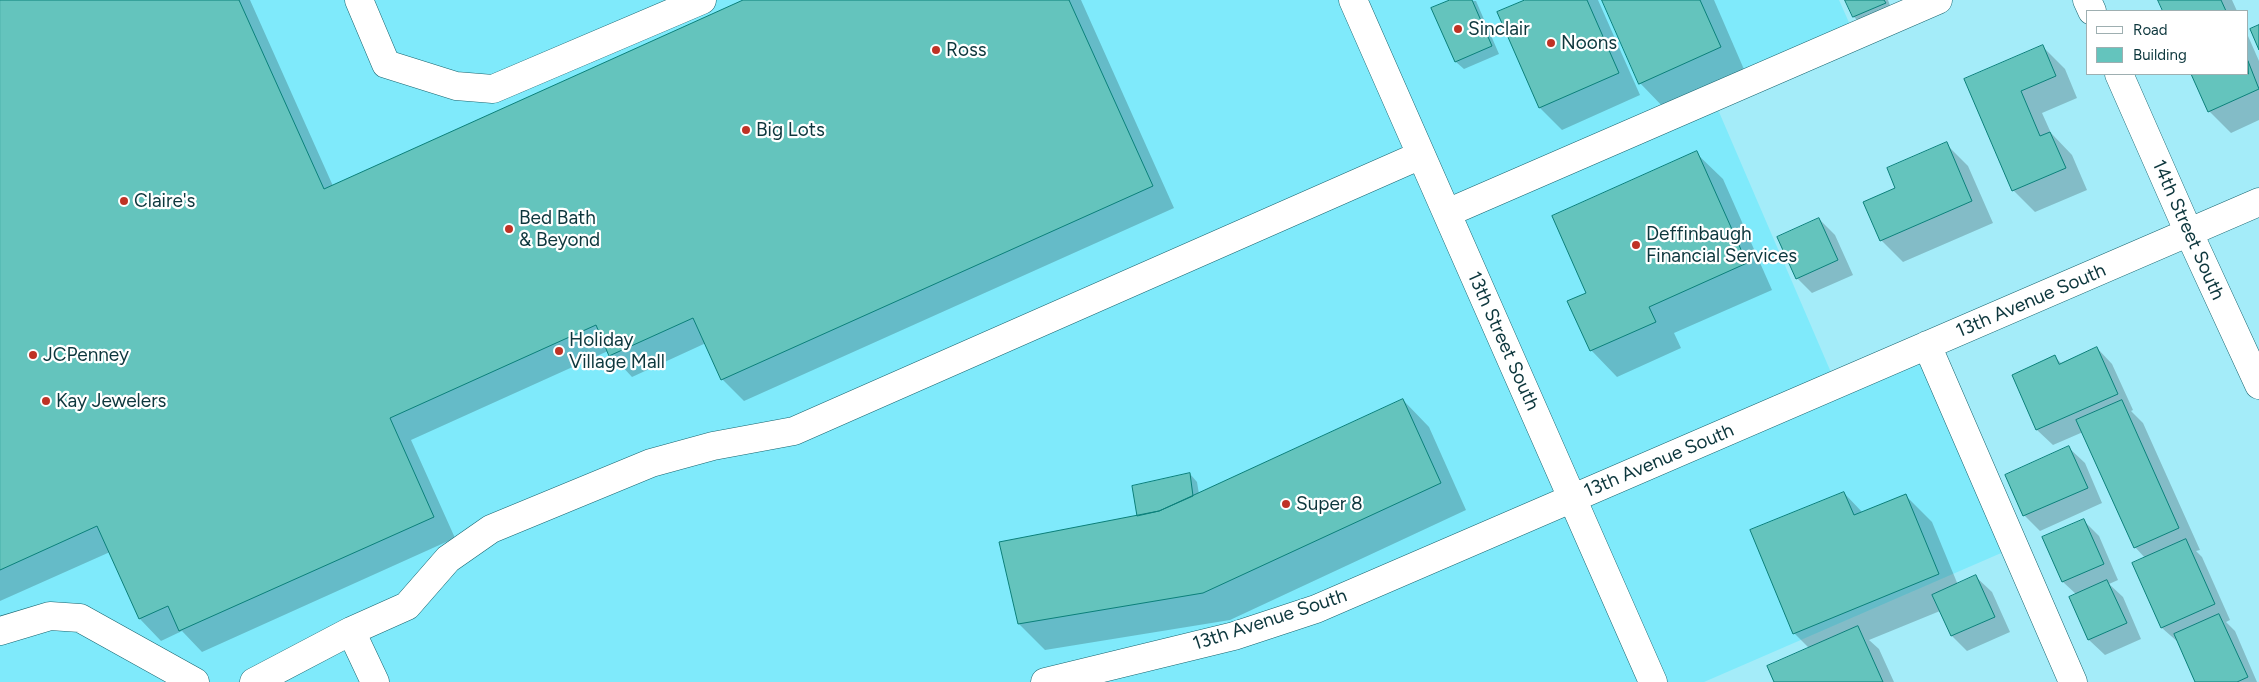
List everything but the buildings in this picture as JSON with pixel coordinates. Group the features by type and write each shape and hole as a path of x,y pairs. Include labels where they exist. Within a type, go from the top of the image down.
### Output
{"street":[{"path":"359,0 386,64 456,86 493,89 702,0"},
{"name":"13th Street South","path":"1353,0 1653,682"},
{"path":"1447,213 1938,0"},
{"name":"14th Street South","path":"2119,75 2259,386"},
{"path":"254,682 351,631 408,606 448,558 491,529 651,463 713,446 794,431 1421,154"},
{"name":"13th Avenue South","path":"1046,682 1234,636 1316,609 2259,202"},
{"path":"1927,346 2073,682"},
{"path":"0,631 50,616 80,618 195,682"},
{"path":"351,631 375,682"}],"shaded area":[{"name":"Holiday Village Mall","path":"0,0 1839,0 1855,36 1713,98 1836,384 1927,345 2015,547 1704,682 0,682"}],"place":[{"name":"Sinclair","path":"1458,29"},
{"name":"Noons","path":"1551,43"},
{"name":"Ross","path":"936,50"},
{"name":"Big Lots","path":"746,130"},
{"name":"Claire's","path":"124,201"},
{"name":"Bed Bath & Beyond","path":"509,229"},
{"name":"Deffinbaugh Financial Services","path":"1636,245"},
{"name":"Holiday Village Mall","path":"559,351"},
{"name":"JCPenney","path":"33,355"},
{"name":"Kay Jewelers","path":"46,401"},
{"name":"Super 8","path":"1286,504"}]}
